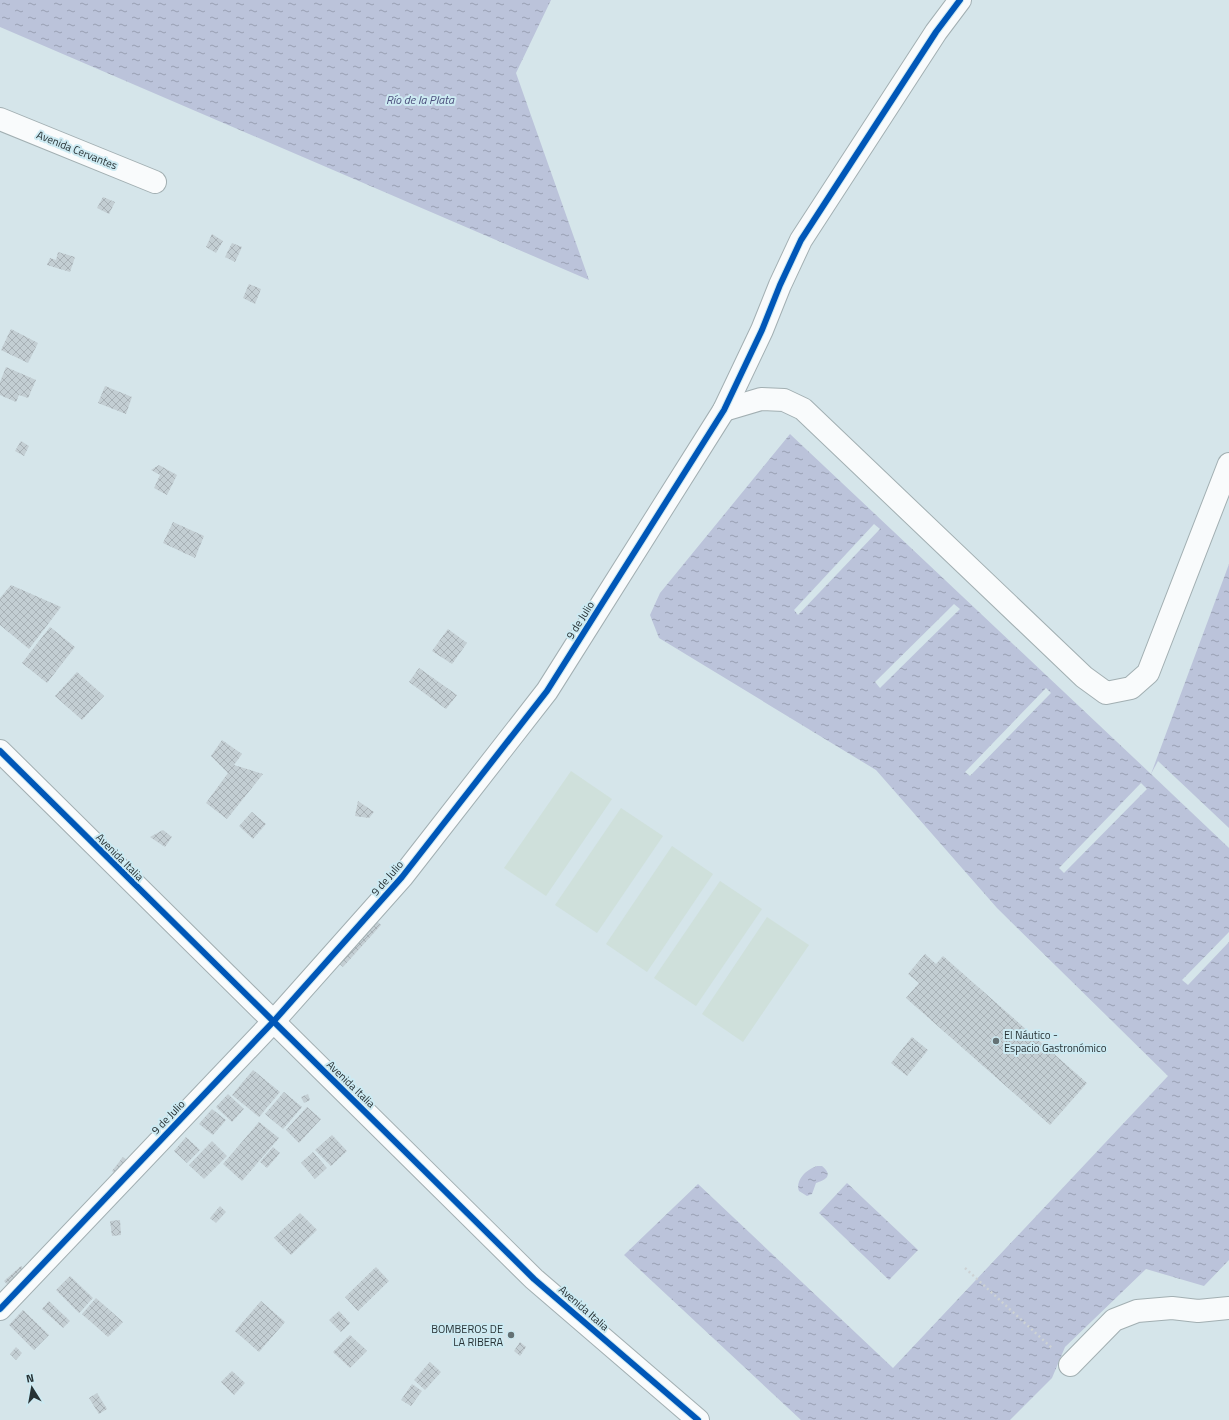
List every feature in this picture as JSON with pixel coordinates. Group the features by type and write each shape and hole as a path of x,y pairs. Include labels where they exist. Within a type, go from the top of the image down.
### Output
{"street":[{"name":"9 de Julio","path":"0,1309 273,1022 402,877 547,691 724,410 762,330 780,285 801,240 936,32 960,0"},
{"name":"Avenida Cervantes","path":"0,119 154,182"},
{"path":"724,410 760,399 784,400 803,409 1084,677 1106,693 1131,688 1148,673 1229,464"},
{"name":"Avenida Italia","path":"0,751 534,1279 698,1420"},
{"path":"1063,1359 1114,1320 1137,1311 1172,1308 1198,1311 1229,1308"}],"path":[{"path":"965,1268 1063,1359"}],"shaded area":[{"path":"571,771 612,799 546,896 504,868"},
{"path":"621,808 663,836 597,933 555,905"},
{"path":"672,846 713,874 647,972 606,944"},
{"path":"720,881 762,909 696,1006 654,978"},
{"path":"767,917 809,945 743,1042 702,1014"}],"water":[{"name":"Río de la Plata","path":"0,0 551,0 516,73 589,280 0,27"},
{"path":"790,434 1151,774 1229,564 1229,1260 1204,1286 1146,1269 1065,1347 1052,1378 1010,1420 801,1420 624,1255 698,1184 893,1368 1168,1076 997,908 876,770 659,638 650,615 660,593"},
{"path":"817,1166 822,1166 826,1169 828,1175 825,1179 816,1183 812,1194 807,1196 799,1191 798,1187 800,1179 806,1172"},
{"path":"847,1183 918,1250 889,1280 819,1213"}],"pier":[{"path":"874,524 880,529 798,615 794,610"},
{"path":"954,604 960,609 880,688 875,682"},
{"path":"1046,688 1051,693 970,776 965,772"},
{"path":"1158,761 1229,828 1229,848 1151,774"},
{"path":"1141,783 1147,789 1064,873 1059,868"},
{"path":"1229,932 1229,942 1188,985 1182,980"}],"building":[{"path":"103,197 115,202 109,214 97,208"},
{"path":"212,234 223,241 216,253 206,247"},
{"path":"232,243 242,247 235,262 225,257"},
{"path":"58,252 75,257 70,272 47,265 50,258 56,260"},
{"path":"249,284 261,289 255,304 243,298"},
{"path":"11,329 38,343 28,363 1,350"},
{"path":"6,367 36,380 28,398 19,395 16,402 0,395 0,382"},
{"path":"105,386 132,397 126,414 98,403"},
{"path":"21,441 29,446 24,456 15,451"},
{"path":"159,465 177,475 167,495 154,488 160,475 151,470"},
{"path":"173,522 204,536 195,558 163,543"},
{"path":"11,585 61,607 29,649 0,625 0,598"},
{"path":"50,627 75,647 47,683 22,663"},
{"path":"448,629 467,643 452,664 432,651"},
{"path":"419,668 457,695 446,709 409,682"},
{"path":"77,672 104,696 82,720 55,696"},
{"path":"222,740 242,754 234,765 263,774 227,819 206,803 228,773 211,756"},
{"path":"358,801 374,812 369,818 355,816"},
{"path":"252,812 266,824 253,839 239,826"},
{"path":"163,830 172,837 165,847 150,837"},
{"path":"374,919 381,925 343,967 336,961"},
{"name":"El Náutico - Espacio Gastronómico","path":"925,954 936,964 943,956 1087,1083 1050,1125 906,998 919,983 908,974"},
{"path":"912,1037 928,1050 907,1076 891,1063"},
{"path":"253,1070 280,1092 259,1117 232,1095"},
{"path":"284,1092 302,1107 283,1129 265,1114"},
{"path":"228,1094 244,1109 232,1122 216,1107"},
{"path":"308,1094 310,1100 304,1103 301,1097"},
{"path":"307,1107 321,1119 299,1143 286,1130"},
{"path":"212,1109 226,1120 213,1135 199,1124"},
{"path":"259,1122 279,1138 242,1181 223,1164"},
{"path":"332,1135 347,1151 331,1166 315,1150"},
{"path":"186,1137 200,1150 187,1163 174,1151"},
{"path":"212,1141 227,1156 204,1179 189,1165"},
{"path":"273,1147 280,1153 267,1168 260,1162"},
{"path":"313,1152 327,1168 315,1179 301,1163"},
{"path":"123,1157 130,1162 119,1176 112,1171"},
{"path":"220,1206 226,1212 216,1223 210,1218"},
{"path":"300,1213 317,1230 291,1255 274,1238"},
{"path":"120,1220 121,1235 112,1236 110,1221"},
{"path":"21,1266 27,1273 10,1287 4,1281"},
{"path":"376,1267 389,1281 358,1311 345,1297"},
{"path":"70,1276 93,1298 79,1313 56,1290"},
{"path":"96,1298 123,1322 108,1337 82,1314"},
{"path":"49,1301 70,1321 63,1328 42,1309"},
{"path":"261,1301 285,1322 259,1352 235,1331"},
{"path":"23,1310 49,1335 34,1350 9,1325"},
{"path":"339,1311 350,1323 341,1332 329,1320"},
{"path":"350,1335 367,1351 350,1368 333,1352"},
{"path":"520,1342 526,1347 520,1356 514,1351"},
{"path":"16,1347 22,1353 16,1360 10,1354"},
{"path":"430,1362 441,1372 425,1390 414,1380"},
{"path":"232,1371 245,1383 234,1395 221,1382"},
{"path":"412,1384 422,1391 411,1406 401,1400"},
{"path":"97,1393 107,1409 99,1414 89,1398"}],"cycle path":[{"path":"0,1309 273,1022 402,877 547,691 724,410 762,330 780,285 801,240 936,32 960,0"},
{"path":"0,751 534,1279 698,1420"}],"place":[{"name":"El Náutico - Espacio Gastronómico","path":"996,1041"},
{"name":"BOMBEROS DE LA RIBERA","path":"511,1335"}]}
